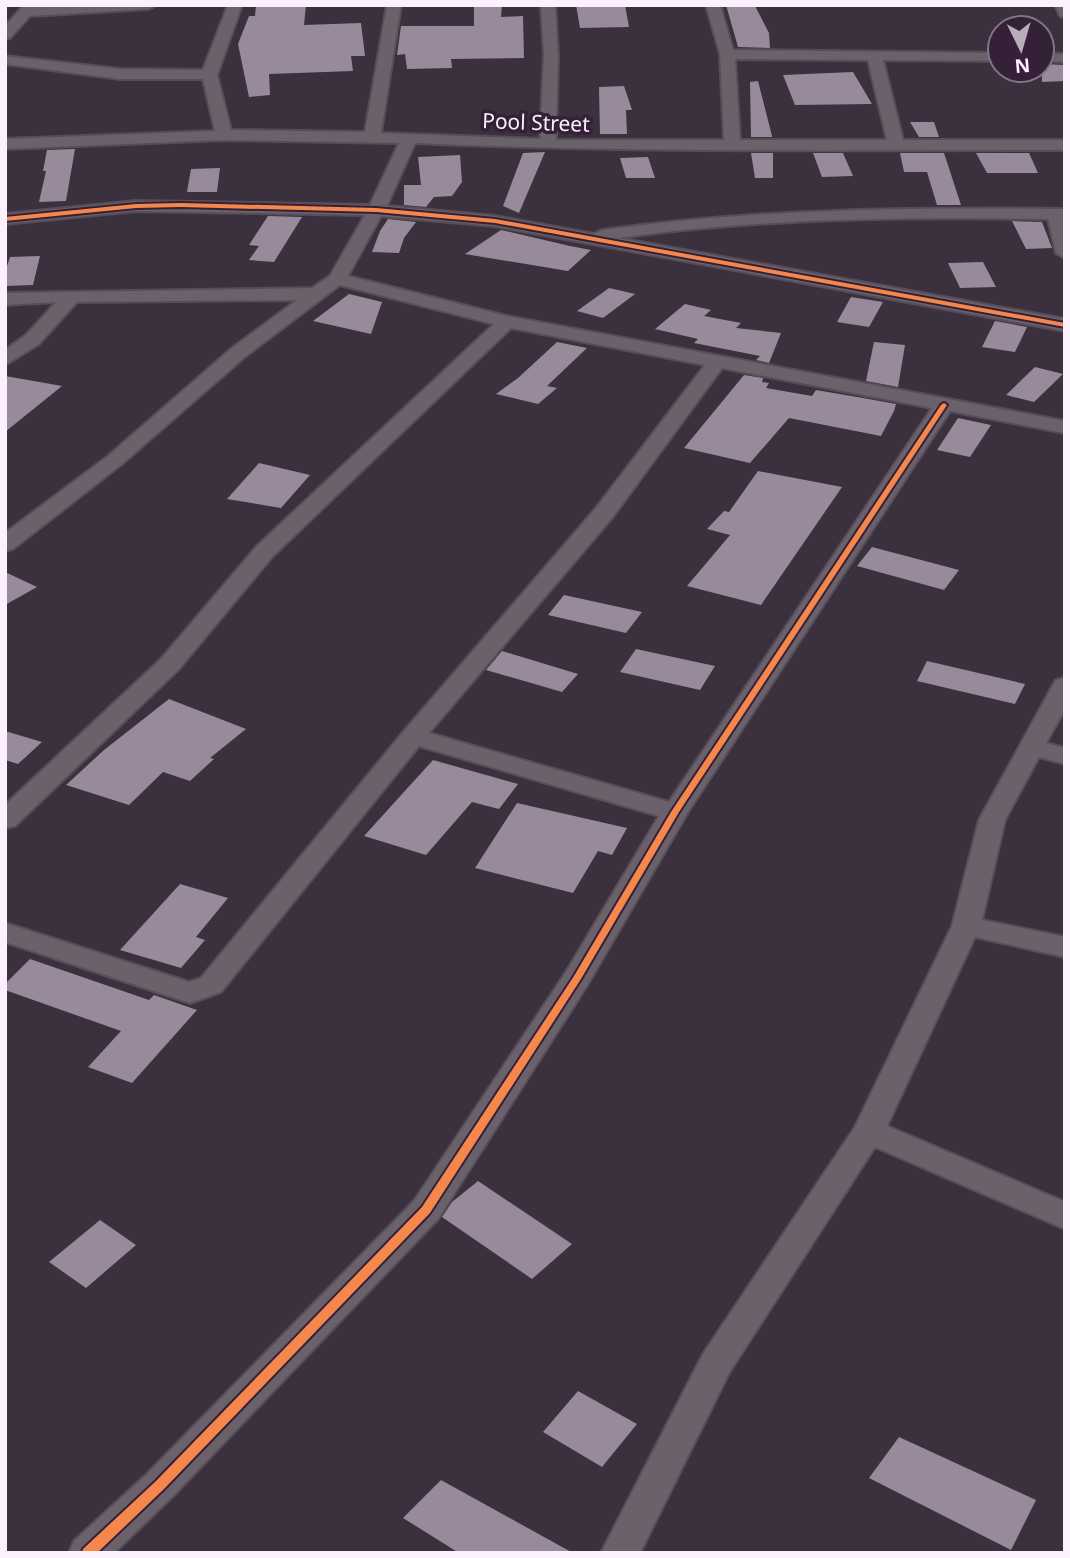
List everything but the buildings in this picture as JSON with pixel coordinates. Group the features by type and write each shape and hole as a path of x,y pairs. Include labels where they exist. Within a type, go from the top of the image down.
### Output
{"street":[{"path":"5,35 29,9 149,5"},
{"path":"224,135 209,75 235,5"},
{"path":"372,137 394,5"},
{"path":"548,5 551,55 548,145"},
{"path":"713,5 727,54 732,146"},
{"path":"727,54 986,57"},
{"path":"875,56 896,146"},
{"path":"5,60 154,77 209,75"},
{"name":"Pool Street","path":"5,144 224,135 409,138 548,145 1065,145"},
{"path":"5,544 115,460 239,352 337,279 376,210 409,138"},
{"path":"5,219 136,206 376,210 495,221 1065,325"},
{"path":"582,238 734,220 1060,214 1065,253"},
{"path":"337,279 507,322 1065,427"},
{"path":"5,299 316,294"},
{"path":"5,359 33,340 72,296"},
{"path":"5,820 170,664 264,552 507,322"},
{"path":"5,932 190,993 211,985 413,736 604,513 717,362"},
{"path":"88,1553 160,1485 426,1210 578,977 675,812 944,405"},
{"path":"620,1553 716,1364 869,1131 966,926 992,820 1065,685"},
{"path":"413,736 675,812"},
{"path":"1032,747 1065,756"},
{"path":"966,926 1065,947"},
{"path":"869,1131 1065,1216"}],"cycle path":[{"path":"5,219 136,206 181,205 376,210 495,221 1065,325"},
{"path":"88,1553 160,1485 426,1210 578,977 675,812 944,405"}]}
